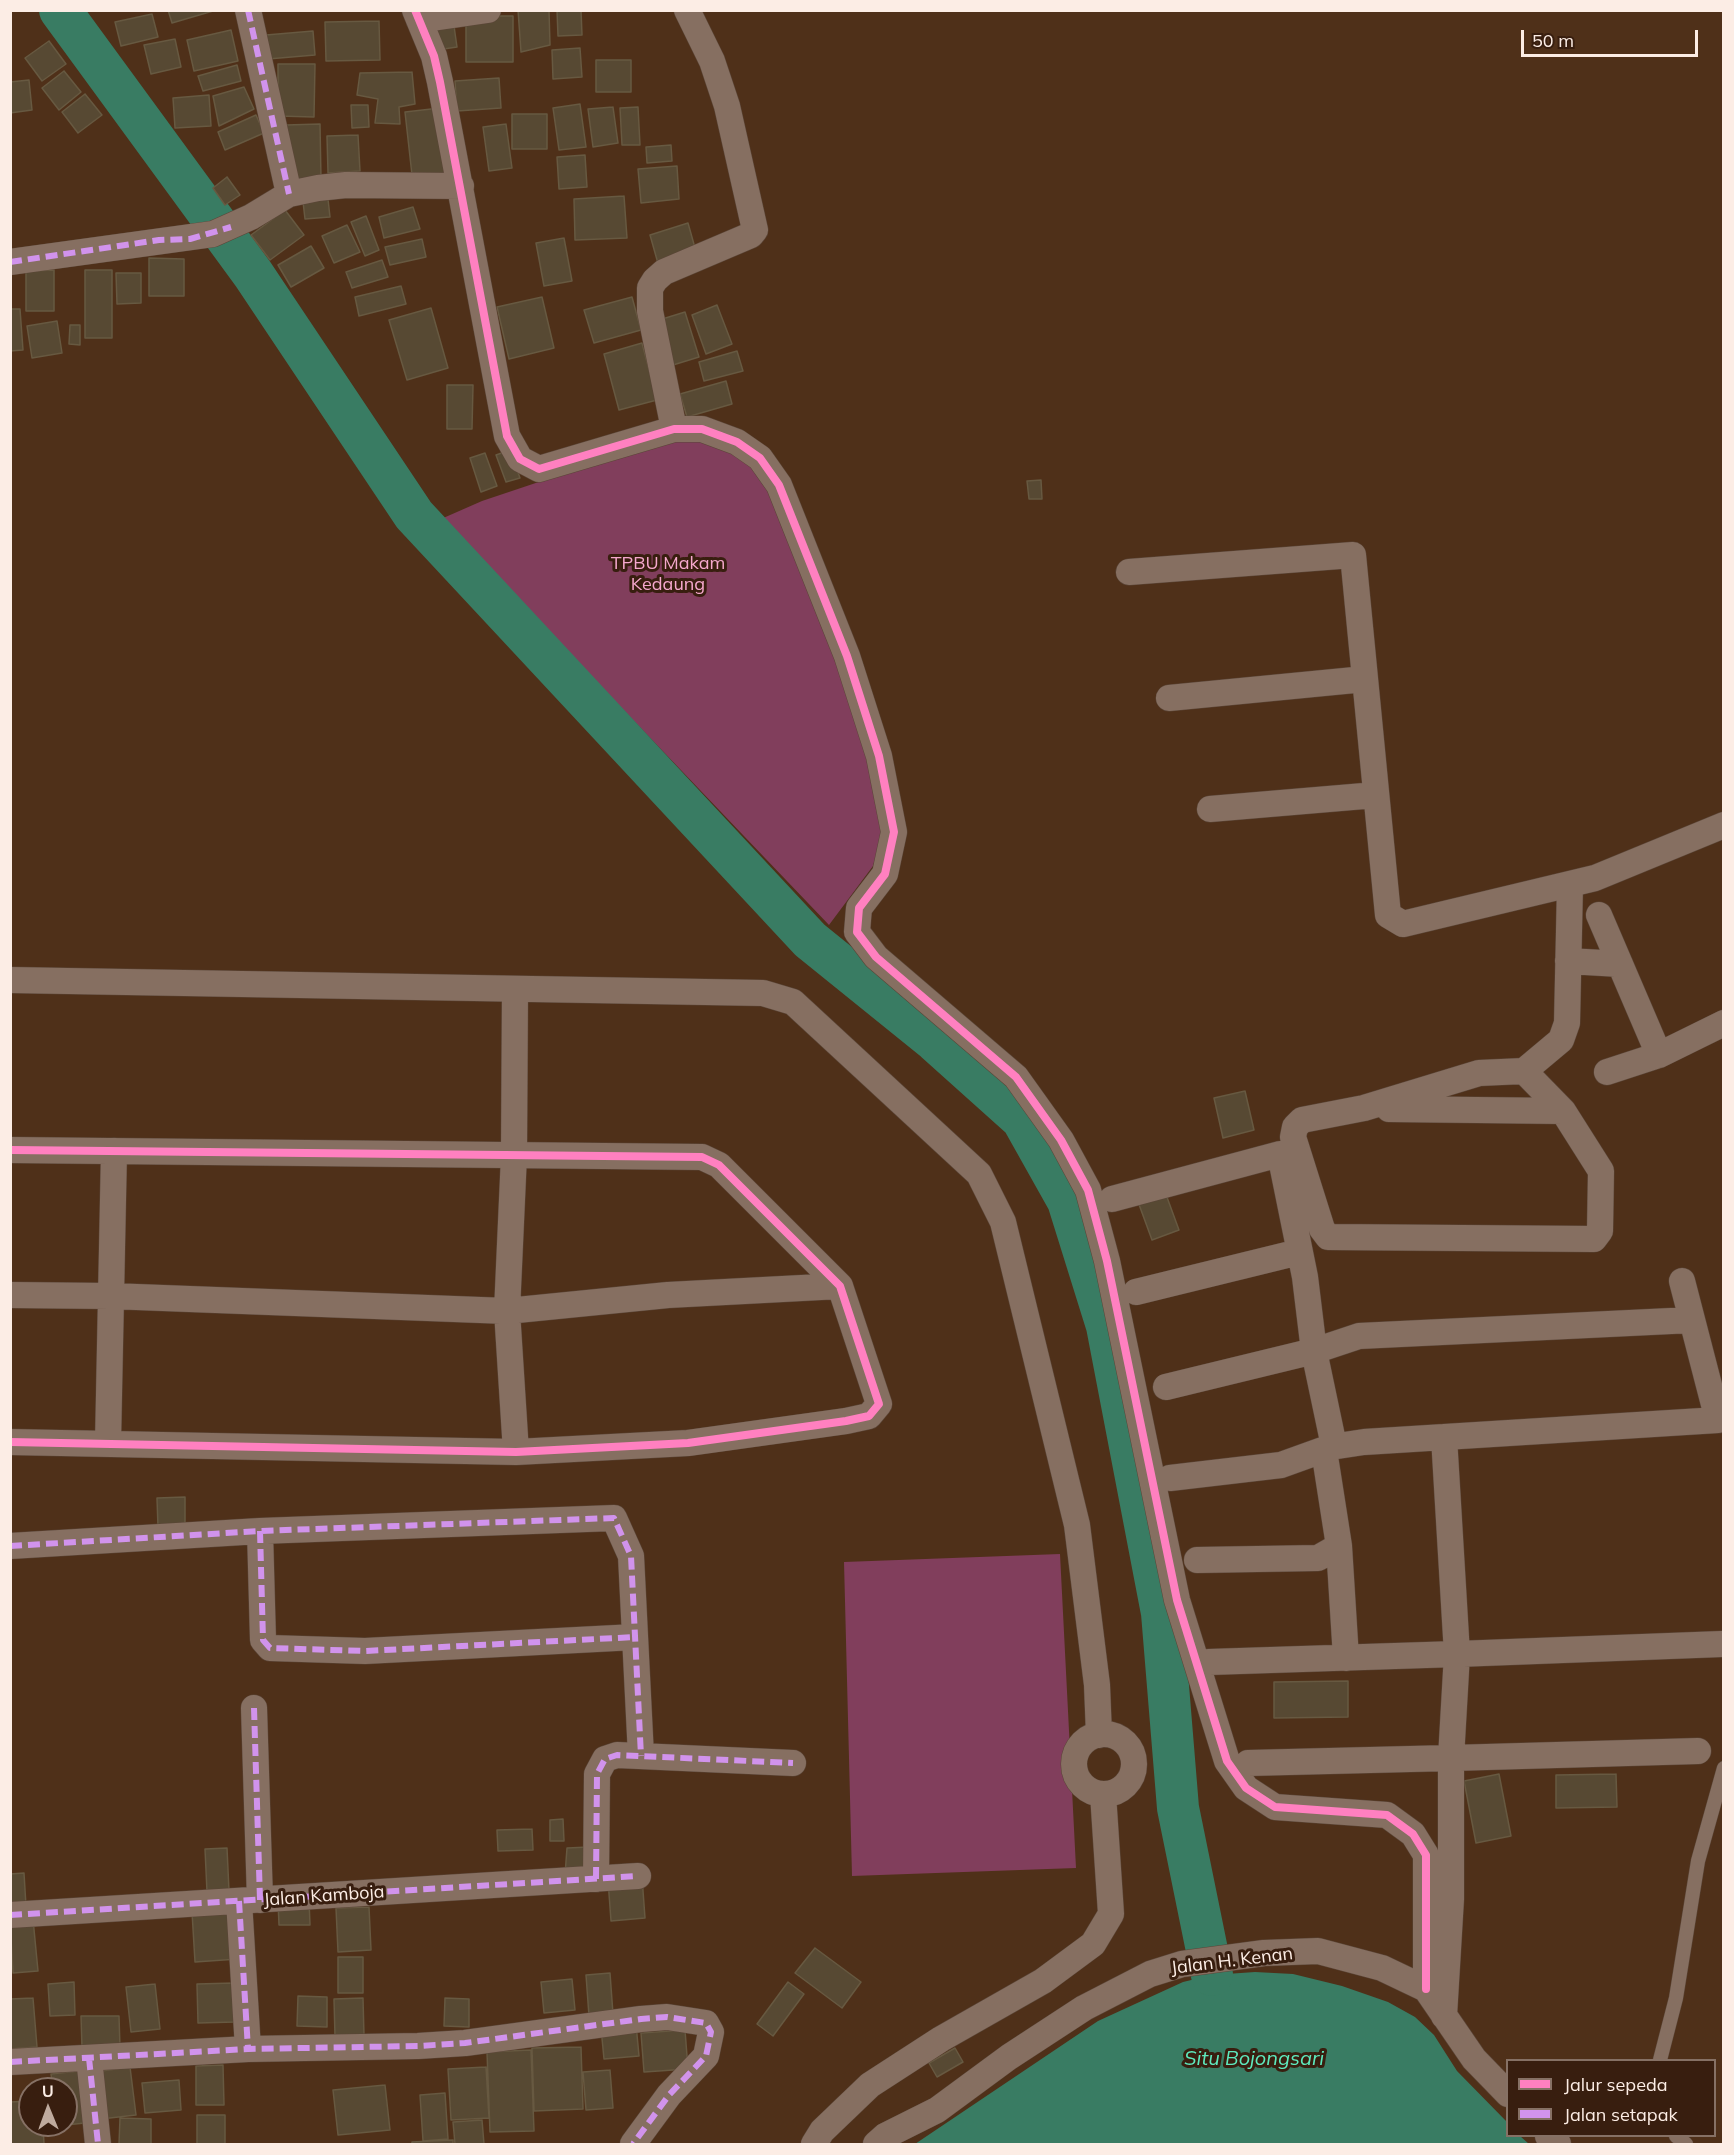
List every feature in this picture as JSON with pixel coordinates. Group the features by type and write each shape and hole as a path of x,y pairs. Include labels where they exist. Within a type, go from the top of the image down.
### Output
{"street":[{"path":"248,10 289,194"},
{"path":"488,10 417,15 441,82 507,436 520,459 539,469 674,429 690,427 717,433 737,442 760,459 778,485 847,656 879,756 894,832 885,874 859,908 857,932 876,957 1016,1077 1061,1140 1088,1190 1107,1261 1177,1600 1227,1761 1246,1788 1275,1807 1387,1815 1413,1834 1426,1855 1425,1989"},
{"path":"674,429 650,311 650,288 664,272 751,235 755,230 727,106 712,61 687,10"},
{"path":"10,262 222,230 289,194 318,188 346,185 461,186"},
{"path":"1129,572 1353,555 1388,915 1403,924 1595,878 1724,825"},
{"path":"1169,698 1365,679"},
{"path":"1210,809 1376,795"},
{"path":"1531,1066 1601,1171 1600,1231 1594,1239 1328,1237 1322,1229 1293,1137 1295,1127 1302,1120 1364,1108 1479,1073 1531,1066 1561,1040 1567,1023 1570,885"},
{"path":"1599,915 1659,1055"},
{"path":"1568,961 1620,964"},
{"path":"10,980 763,993 793,1002 979,1174 1003,1222 1077,1525 1097,1685 1099,1735"},
{"path":"515,989 514,1155 507,1311 516,1452"},
{"path":"1607,1072 1659,1055 1724,1023"},
{"path":"1364,1108 1563,1111"},
{"path":"10,1150 702,1157 719,1165 840,1286 879,1404 869,1416 688,1443 516,1452 10,1442"},
{"path":"108,1443 114,1151"},
{"path":"1112,1199 1280,1154 1305,1277 1329,1448 1339,1546 1346,1658"},
{"path":"1136,1292 1299,1252"},
{"path":"1170,1478 1281,1465 1329,1448 1444,1437 1718,1420 1682,1281"},
{"path":"10,1295 110,1296 507,1311 668,1295 840,1286"},
{"path":"1166,1387 1314,1351 1359,1336 1692,1320"},
{"path":"1444,1437 1457,1654 1451,1758 1451,1899 1444,2016"},
{"path":"10,1546 260,1532 614,1518 631,1556 641,1756"},
{"path":"260,1532 263,1640 270,1648 365,1651 635,1637"},
{"path":"1197,1560 1318,1558 1339,1546"},
{"path":"1209,1662 1722,1644"},
{"path":"248,2049 254,1708"},
{"path":"1099,1735 1114,1736 1123,1741 1129,1748 1134,1766 1127,1784 1120,1790 1102,1794 1082,1785 1074,1767 1079,1747 1089,1738 1099,1735"},
{"path":"1248,1763 1698,1750"},
{"path":"596,1879 597,1774 601,1763 617,1755 793,1763"},
{"path":"814,2145 822,2131 870,2085 941,2039 1043,1981 1093,1944 1110,1914 1102,1794"},
{"name":"Jalan Kamboja","path":"10,1915 638,1876"},
{"name":"Jalan H. Kenan","path":"876,2145 885,2136 937,2110 1009,2057 1084,2008 1150,1974 1182,1964 1264,1953 1318,1951 1382,1968 1425,1989 1474,2059 1506,2092"},
{"path":"10,2062 248,2049 465,2043 667,2018 706,2023 711,2032 706,2056 669,2095 633,2145"},
{"path":"89,2058 98,2145"}],"lane":[{"path":"1660,2059 1678,1989 1698,1861 1724,1768"}],"green space":[{"name":"TPBU Makam Kedaung","path":"676,436 696,437 747,458 769,490 844,675 878,787 882,837 873,866 829,925 441,519 482,501"},
{"path":"1060,1554 1076,1868 852,1876 844,1562"}],"water":[{"name":"Situ Bojongsari","path":"1255,1972 1293,1974 1342,1986 1388,2002 1415,2017 1434,2035 1457,2071 1506,2121 1506,2137 1521,2137 1529,2144 915,2144 1098,2021 1183,1982 1212,1975"}],"building":[{"path":"168,10 213,10 213,11 172,23"},
{"path":"518,10 549,10 550,45 521,52"},
{"path":"557,10 581,10 582,35 558,36"},
{"path":"152,14 158,37 121,46 115,22"},
{"path":"466,16 513,16 513,62 466,62"},
{"path":"453,19 457,47 437,50 433,22"},
{"path":"379,21 380,60 326,61 325,22"},
{"path":"231,30 238,61 194,71 187,40"},
{"path":"313,31 315,55 268,59 266,35"},
{"path":"175,39 181,67 151,74 144,45"},
{"path":"49,41 66,64 42,81 25,58"},
{"path":"580,48 582,77 553,79 552,50"},
{"path":"596,60 631,60 631,92 596,92"},
{"path":"278,64 315,64 314,117 278,116"},
{"path":"237,65 241,81 203,91 198,76"},
{"path":"64,71 81,92 59,110 42,88"},
{"path":"412,72 415,104 399,107 400,124 375,123 378,99 357,95 360,73"},
{"path":"499,78 501,108 457,111 455,81"},
{"path":"29,80 32,110 10,113 10,82"},
{"path":"244,87 254,109 219,126 213,96"},
{"path":"85,94 102,115 78,133 62,112"},
{"path":"209,95 211,126 175,128 173,98"},
{"path":"580,104 586,147 559,150 553,108"},
{"path":"351,105 368,105 369,127 352,128"},
{"path":"613,107 618,143 593,147 588,109"},
{"path":"638,107 640,145 622,145 620,108"},
{"path":"440,108 448,181 413,184 405,112"},
{"path":"512,114 547,114 547,149 512,149"},
{"path":"256,115 264,133 225,150 218,132"},
{"path":"320,124 321,179 287,180 286,125"},
{"path":"506,124 512,168 489,171 483,127"},
{"path":"358,135 360,171 328,173 327,136"},
{"path":"671,145 672,161 647,163 646,147"},
{"path":"585,155 587,187 559,189 557,157"},
{"path":"677,166 679,199 641,203 638,169"},
{"path":"227,177 240,195 225,205 213,188"},
{"path":"327,190 330,217 305,219 302,193"},
{"path":"624,196 627,238 575,240 574,199"},
{"path":"413,207 420,229 384,238 379,217"},
{"path":"285,210 304,235 270,260 251,235"},
{"path":"366,216 379,250 365,256 351,222"},
{"path":"688,223 697,255 659,267 650,235"},
{"path":"347,225 360,252 334,263 322,236"},
{"path":"564,238 572,281 544,286 536,243"},
{"path":"422,239 426,257 390,265 385,247"},
{"path":"311,246 324,268 291,287 278,265"},
{"path":"149,258 184,259 184,296 149,296"},
{"path":"382,260 388,277 352,288 346,272"},
{"path":"54,270 54,311 26,311 26,271"},
{"path":"85,270 112,270 112,338 85,338"},
{"path":"116,273 141,273 141,303 117,304"},
{"path":"401,286 406,304 359,316 355,297"},
{"path":"542,297 554,348 509,359 497,307"},
{"path":"632,297 641,330 594,343 584,310"},
{"path":"717,305 732,344 706,354 692,315"},
{"path":"431,308 448,368 407,380 389,320"},
{"path":"10,309 20,309 23,350 10,351"},
{"path":"685,312 699,357 673,365 659,320"},
{"path":"57,321 62,353 32,358 27,326"},
{"path":"70,325 80,325 80,345 69,344"},
{"path":"642,343 657,400 619,410 604,354"},
{"path":"737,351 743,371 704,381 699,362"},
{"path":"726,381 732,404 687,417 680,394"},
{"path":"447,385 473,385 472,429 447,429"},
{"path":"510,450 520,478 506,482 496,455"},
{"path":"485,453 497,486 481,492 470,458"},
{"path":"1041,480 1042,499 1029,499 1027,481"},
{"path":"1245,1091 1254,1130 1223,1138 1214,1098"},
{"path":"1164,1189 1179,1230 1152,1240 1137,1199"},
{"path":"185,1497 185,1526 158,1527 157,1498"},
{"path":"1348,1681 1348,1717 1274,1718 1274,1682"},
{"path":"1499,1774 1511,1836 1476,1843 1464,1781"},
{"path":"1616,1774 1617,1807 1556,1808 1556,1775"},
{"path":"563,1819 564,1841 550,1841 550,1820"},
{"path":"532,1829 533,1850 498,1851 497,1830"},
{"path":"589,1847 590,1874 565,1875 567,1848"},
{"path":"227,1848 229,1891 207,1892 205,1849"},
{"path":"24,1873 26,1906 10,1907 10,1874"},
{"path":"642,1877 645,1918 611,1921 608,1880"},
{"path":"309,1900 310,1925 279,1925 278,1901"},
{"path":"369,1907 371,1950 338,1952 336,1908"},
{"path":"234,1910 238,1959 195,1962 192,1912"},
{"path":"33,1919 38,1971 13,1973 10,1921"},
{"path":"815,1948 861,1982 842,2008 795,1973"},
{"path":"338,1957 363,1957 363,1993 338,1993"},
{"path":"610,1973 613,2014 589,2016 586,1975"},
{"path":"572,1979 575,2010 544,2013 541,1982"},
{"path":"74,1982 75,2015 50,2016 48,1984"},
{"path":"788,1982 804,1994 773,2036 757,2024"},
{"path":"234,1983 235,2022 198,2023 197,1984"},
{"path":"155,1984 160,2029 131,2032 126,1987"},
{"path":"298,1996 327,1997 327,2027 297,2026"},
{"path":"33,1998 37,2047 10,2049 10,1999"},
{"path":"363,1998 364,2036 335,2037 334,1999"},
{"path":"445,1998 469,1999 469,2027 444,2026"},
{"path":"81,2016 119,2016 120,2048 82,2048"},
{"path":"636,2024 639,2056 604,2059 601,2028"},
{"path":"685,2030 688,2069 644,2072 641,2033"},
{"path":"581,2047 583,2109 534,2111 532,2048"},
{"path":"955,2048 963,2062 937,2077 929,2063"},
{"path":"531,2050 534,2131 490,2132 487,2052"},
{"path":"223,2065 224,2105 196,2105 196,2066"},
{"path":"130,2067 136,2115 101,2119 94,2072"},
{"path":"486,2067 489,2118 451,2120 448,2069"},
{"path":"88,2070 94,2122 78,2124 78,2077 51,2077 51,2074"},
{"path":"610,2070 613,2108 586,2110 583,2072"},
{"path":"179,2080 181,2110 145,2113 142,2083"},
{"path":"385,2085 390,2130 338,2135 333,2090"},
{"path":"445,2093 448,2139 423,2141 420,2095"},
{"path":"10,2102 18,2102 18,2137 44,2137 44,2144 10,2144"},
{"path":"197,2115 225,2115 225,2144 197,2144"},
{"path":"120,2118 151,2119 151,2144 119,2144"},
{"path":"482,2120 484,2144 455,2144 453,2122"},
{"path":"453,2140 453,2144 412,2144 412,2142"}],"waterway":[{"path":"60,10 253,274 414,515 810,940 935,1041 1022,1119 1068,1201 1107,1326 1162,1613 1178,1808 1212,1975"}],"marked path":[{"path":"248,10 289,194"},
{"path":"10,262 159,240 190,239 231,227"},
{"path":"10,1546 260,1531 614,1518 631,1556 641,1756"},
{"path":"260,1531 263,1640 270,1648 365,1651 635,1637"},
{"path":"254,1708 260,1900"},
{"path":"596,1879 597,1774 605,1759 617,1755 793,1763"},
{"path":"10,1915 638,1876"},
{"path":"239,1901 248,2049"},
{"path":"10,2062 248,2049 465,2043 667,2017 706,2023 711,2032 706,2056 669,2095 633,2144"},
{"path":"89,2058 98,2144"}],"cycle path":[{"path":"415,10 434,56 440,82 507,436 520,459 539,469 674,429 702,429 737,442 760,458 779,485 847,656 879,756 894,832 885,874 859,908 857,932 876,957 1016,1077 1061,1140 1088,1190 1107,1261 1177,1600 1227,1761 1246,1788 1275,1807 1387,1815 1413,1834 1426,1855 1426,1989"},
{"path":"10,1150 702,1157 719,1165 840,1286 879,1404 869,1416 846,1421 688,1443 516,1452 10,1442"}]}
